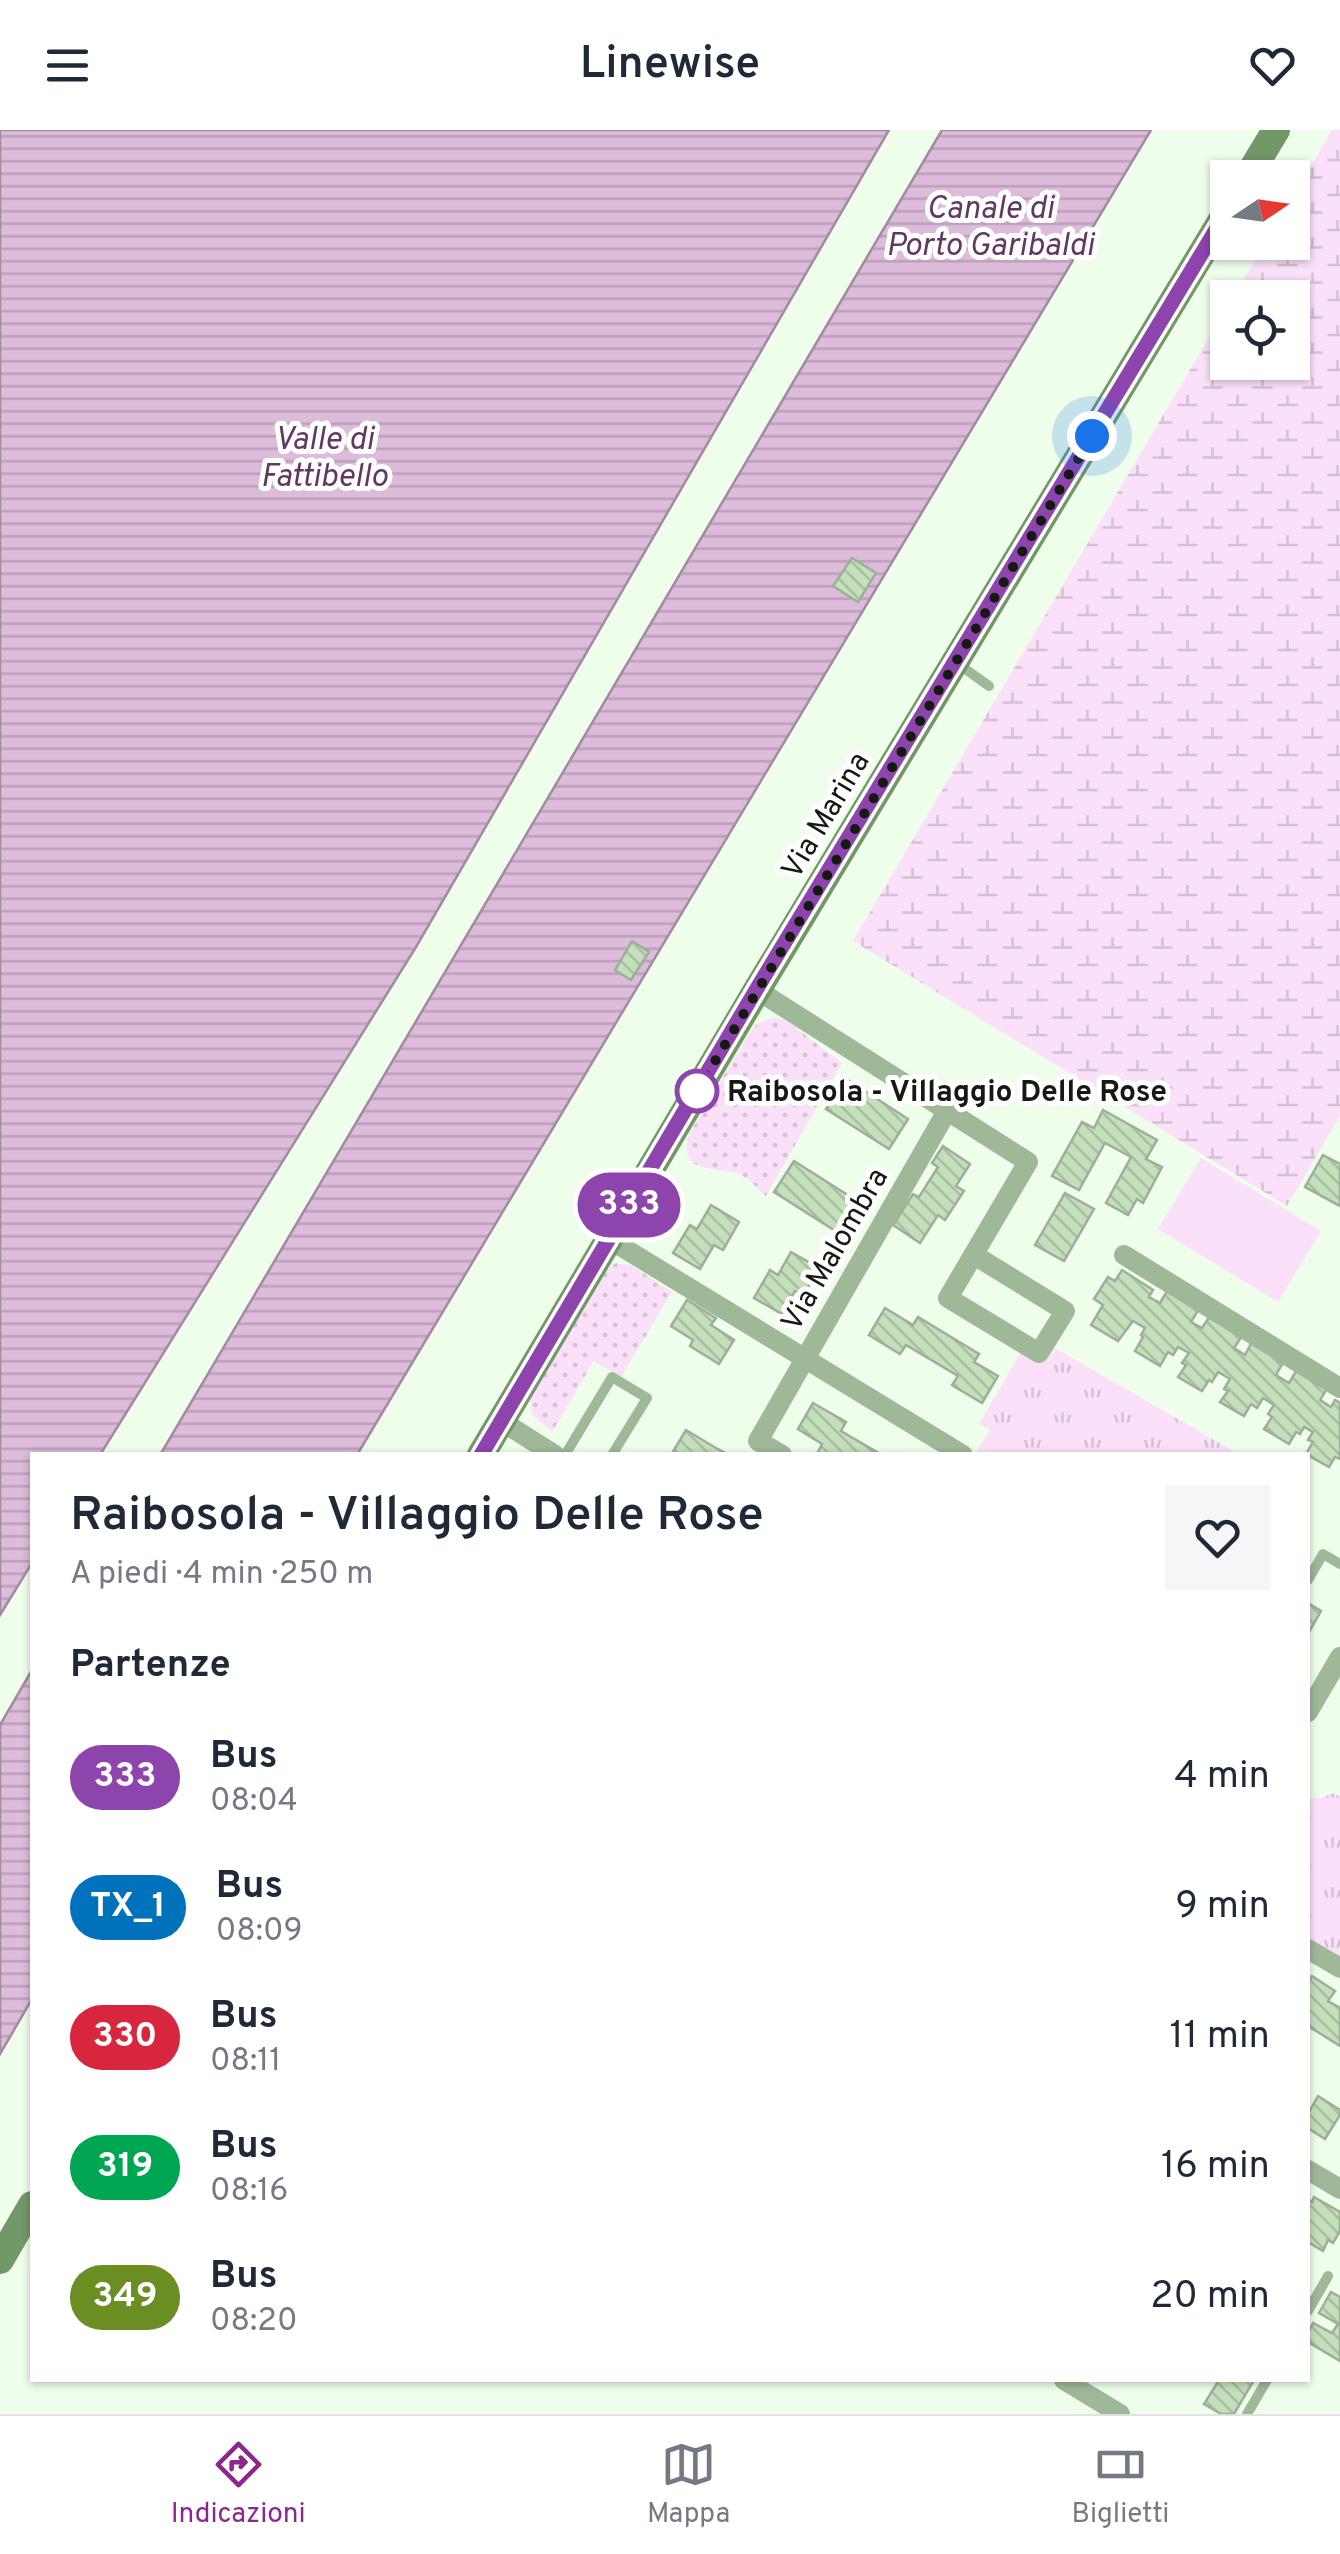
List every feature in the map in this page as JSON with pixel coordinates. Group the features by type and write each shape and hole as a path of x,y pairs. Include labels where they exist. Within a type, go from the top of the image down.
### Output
{"street":[{"path":"1258,160 1276,130"},
{"name":"Via Marina","path":"483,1452 756,990 1210,240"},
{"path":"756,990 1028,1162 948,1298 1039,1353 1065,1311 974,1255"},
{"name":"Via Malombra","path":"948,1111 805,1361 957,1452"},
{"path":"609,1239 805,1361 758,1441 777,1452"},
{"path":"1124,1255 1340,1388"},
{"path":"501,1421 551,1452"},
{"path":"1310,1709 1340,1657"},
{"path":"1310,1950 1340,1968"},
{"path":"1310,2171 1340,2189"},
{"path":"0,2260 30,2208"},
{"path":"1067,2382 1120,2414"}],"lane":[{"path":"955,662 989,686"},
{"path":"567,1452 612,1377 647,1398 614,1452"},
{"path":"1310,1577 1323,1554 1340,1564"},
{"path":"1310,2308 1328,2276"},
{"path":"1247,2414 1266,2382"}],"green space":[{"path":"1332,130 1340,130 1340,1116 1287,1206 853,941 1210,336 1210,380 1310,380 1310,280 1243,280 1256,260 1310,260 1310,168"},
{"path":"775,1018 787,1021 842,1063 766,1196 739,1174 694,1163 687,1149 688,1136 750,1032 761,1022"},
{"path":"1201,1158 1321,1231 1278,1302 1158,1229"},
{"path":"616,1263 631,1265 672,1292 621,1377 594,1361 552,1432 532,1414 530,1399 604,1271"},
{"path":"1023,1348 1046,1361 1055,1348 1235,1452 977,1452 990,1430 979,1424"},
{"path":"1334,1793 1340,1797 1340,1958 1310,1939 1310,1798"}],"water":[{"name":"Valle di Fattibello","path":"0,130 889,130 416,947 102,1452 30,1452 30,1566 0,1615"},
{"name":"Canale di Porto Garibaldi","path":"942,130 1151,130 359,1452 162,1452"},
{"path":"30,1673 30,2002 0,2054 0,1725"}],"building":[{"path":"852,558 876,573 858,602 833,586"},
{"path":"632,941 649,952 631,980 615,970"},
{"path":"845,1078 908,1119 889,1149 826,1109"},
{"path":"1103,1110 1157,1140 1146,1159 1162,1167 1143,1203 1137,1199 1128,1215 1106,1203 1131,1157 1105,1143 1079,1190 1052,1176 1082,1122 1094,1128"},
{"path":"943,1146 970,1164 956,1186 964,1191 945,1220 938,1215 920,1243 893,1225 913,1194 919,1197 938,1167 932,1163"},
{"path":"1323,1155 1340,1164 1340,1206 1305,1187"},
{"path":"794,1161 857,1201 837,1232 774,1192"},
{"path":"1065,1193 1094,1209 1064,1261 1035,1245"},
{"path":"711,1205 739,1222 723,1250 714,1245 700,1269 673,1253 690,1225 697,1229"},
{"path":"791,1252 819,1268 803,1296 795,1291 782,1314 754,1298 770,1270 778,1275"},
{"path":"1122,1270 1153,1290 1149,1297 1160,1303 1167,1291 1199,1309 1191,1322 1202,1328 1210,1316 1242,1336 1234,1348 1245,1355 1252,1342 1284,1361 1276,1375 1289,1383 1298,1368 1328,1387 1320,1400 1331,1407 1335,1400 1340,1403 1340,1459 1335,1457 1329,1467 1310,1456 1307,1452 1313,1442 1308,1440 1313,1432 1304,1427 1289,1444 1264,1429 1274,1405 1263,1398 1257,1408 1251,1404 1244,1416 1220,1402 1230,1379 1218,1372 1202,1391 1178,1377 1189,1353 1178,1347 1173,1355 1168,1352 1160,1366 1135,1351 1145,1328 1133,1321 1118,1341 1091,1325 1103,1305 1094,1299 1108,1277 1115,1281"},
{"path":"687,1300 716,1318 711,1325 734,1340 719,1364 690,1346 693,1340 671,1326"},
{"path":"885,1308 913,1325 918,1317 979,1354 974,1362 998,1376 982,1403 952,1385 958,1376 906,1345 900,1354 869,1335"},
{"path":"813,1403 846,1422 841,1431 877,1452 818,1452 822,1444 798,1429"},
{"path":"686,1430 723,1452 673,1452"},
{"path":"1310,1604 1321,1611 1310,1630"},
{"path":"1312,1976 1335,1991 1328,2001 1340,2008 1340,2046 1310,2027"},
{"path":"1318,2096 1340,2110 1325,2139 1310,2129 1310,2110"},
{"path":"1314,2197 1340,2212 1340,2231 1333,2243 1328,2240 1323,2251 1310,2243"},
{"path":"1331,2292 1340,2297 1340,2361 1310,2343 1313,2323 1332,2333 1338,2324 1319,2313"},
{"path":"1218,2382 1253,2382 1234,2414 1221,2414 1204,2404"}],"bus line":[{"name":"333","path":"483,1452 756,990 1210,240"}],"place":[{"name":"Raibosola - Villaggio Delle Rose","path":"697,1091"}],"route":[{"path":"697,1091 1092,436"}]}
